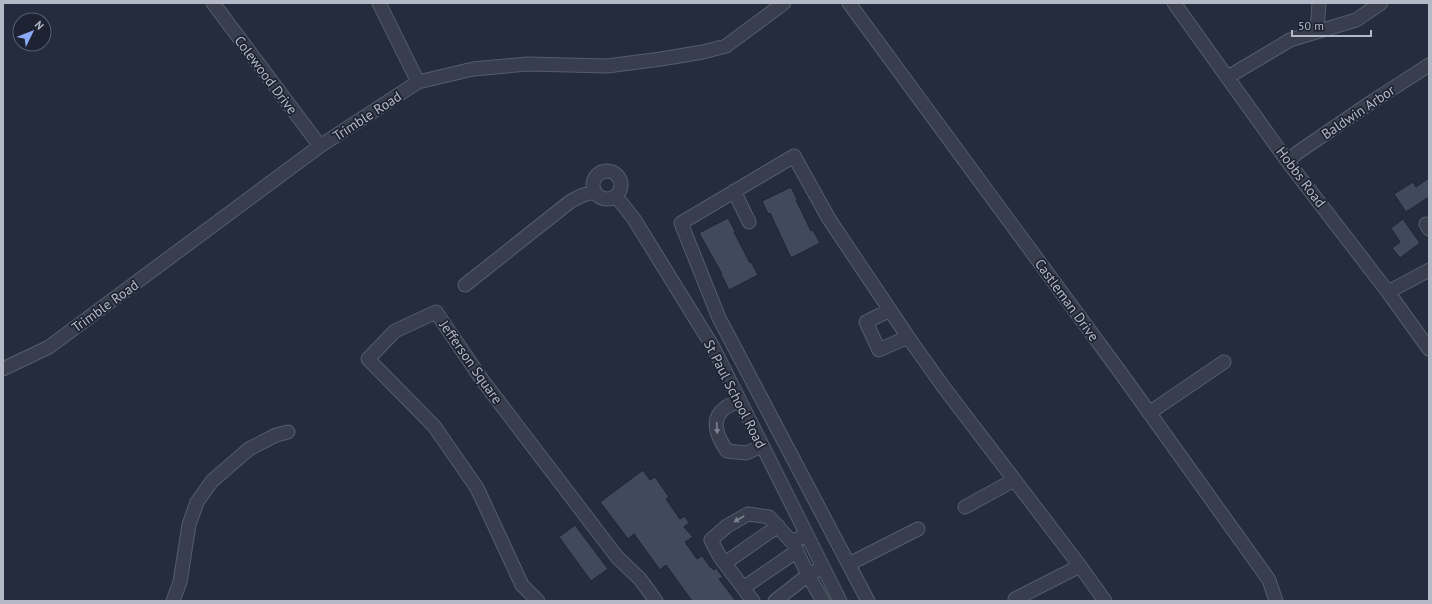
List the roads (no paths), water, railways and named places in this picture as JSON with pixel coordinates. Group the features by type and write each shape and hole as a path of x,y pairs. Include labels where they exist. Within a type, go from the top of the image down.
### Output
{"street":[{"name":"Colewood Drive","path":"213,3 320,146"},
{"path":"380,3 418,82"},
{"name":"Trimble Road","path":"3,369 49,347 320,146 418,82 473,69 528,64 607,66 702,52 726,46 784,3"},
{"name":"Castleman Drive","path":"849,3 1269,580 1276,601"},
{"name":"Hobbs Road","path":"1174,3 1288,162 1388,292 1429,350"},
{"path":"1317,31 1319,3"},
{"path":"1228,77 1290,40 1356,20 1381,3"},
{"name":"Baldwin Arbor","path":"1288,162 1297,153 1429,65"},
{"path":"868,601 719,318 681,223 794,156 829,219 908,337 945,389 1105,601"},
{"path":"603,172 611,172 616,174 621,181 621,189 616,196 612,198 606,199 599,196 595,192 594,184 597,176 603,172"},
{"path":"734,191 749,222"},
{"path":"465,285 571,201 583,195 595,192"},
{"name":"St Paul School Road","path":"616,196 634,218 713,347 823,567 835,599"},
{"path":"1388,292 1429,270"},
{"path":"890,310 866,322 880,350 908,337"},
{"name":"Jefferson Square","path":"524,601 522,585 476,488 434,426 368,359 395,331 436,312 502,406 617,557 640,578 656,601"},
{"path":"1149,414 1224,362"},
{"path":"739,401 725,408 718,416 716,428 719,439 727,451 746,453 762,446"},
{"path":"173,601 180,582 189,525 197,502 212,481 249,449 276,435 288,432"},
{"path":"965,507 1014,480"},
{"path":"763,601 746,586 725,563 711,540 727,526 748,514 770,517 778,526 794,546 823,601"},
{"path":"725,563 778,526"},
{"path":"849,564 918,529"},
{"path":"746,586 807,536"},
{"path":"1015,599 1080,566"},
{"path":"774,601 808,575 823,567"},
{"name":"Jefferson Square","path":"522,585 538,601"},
{"path":"746,586 753,601"}]}
